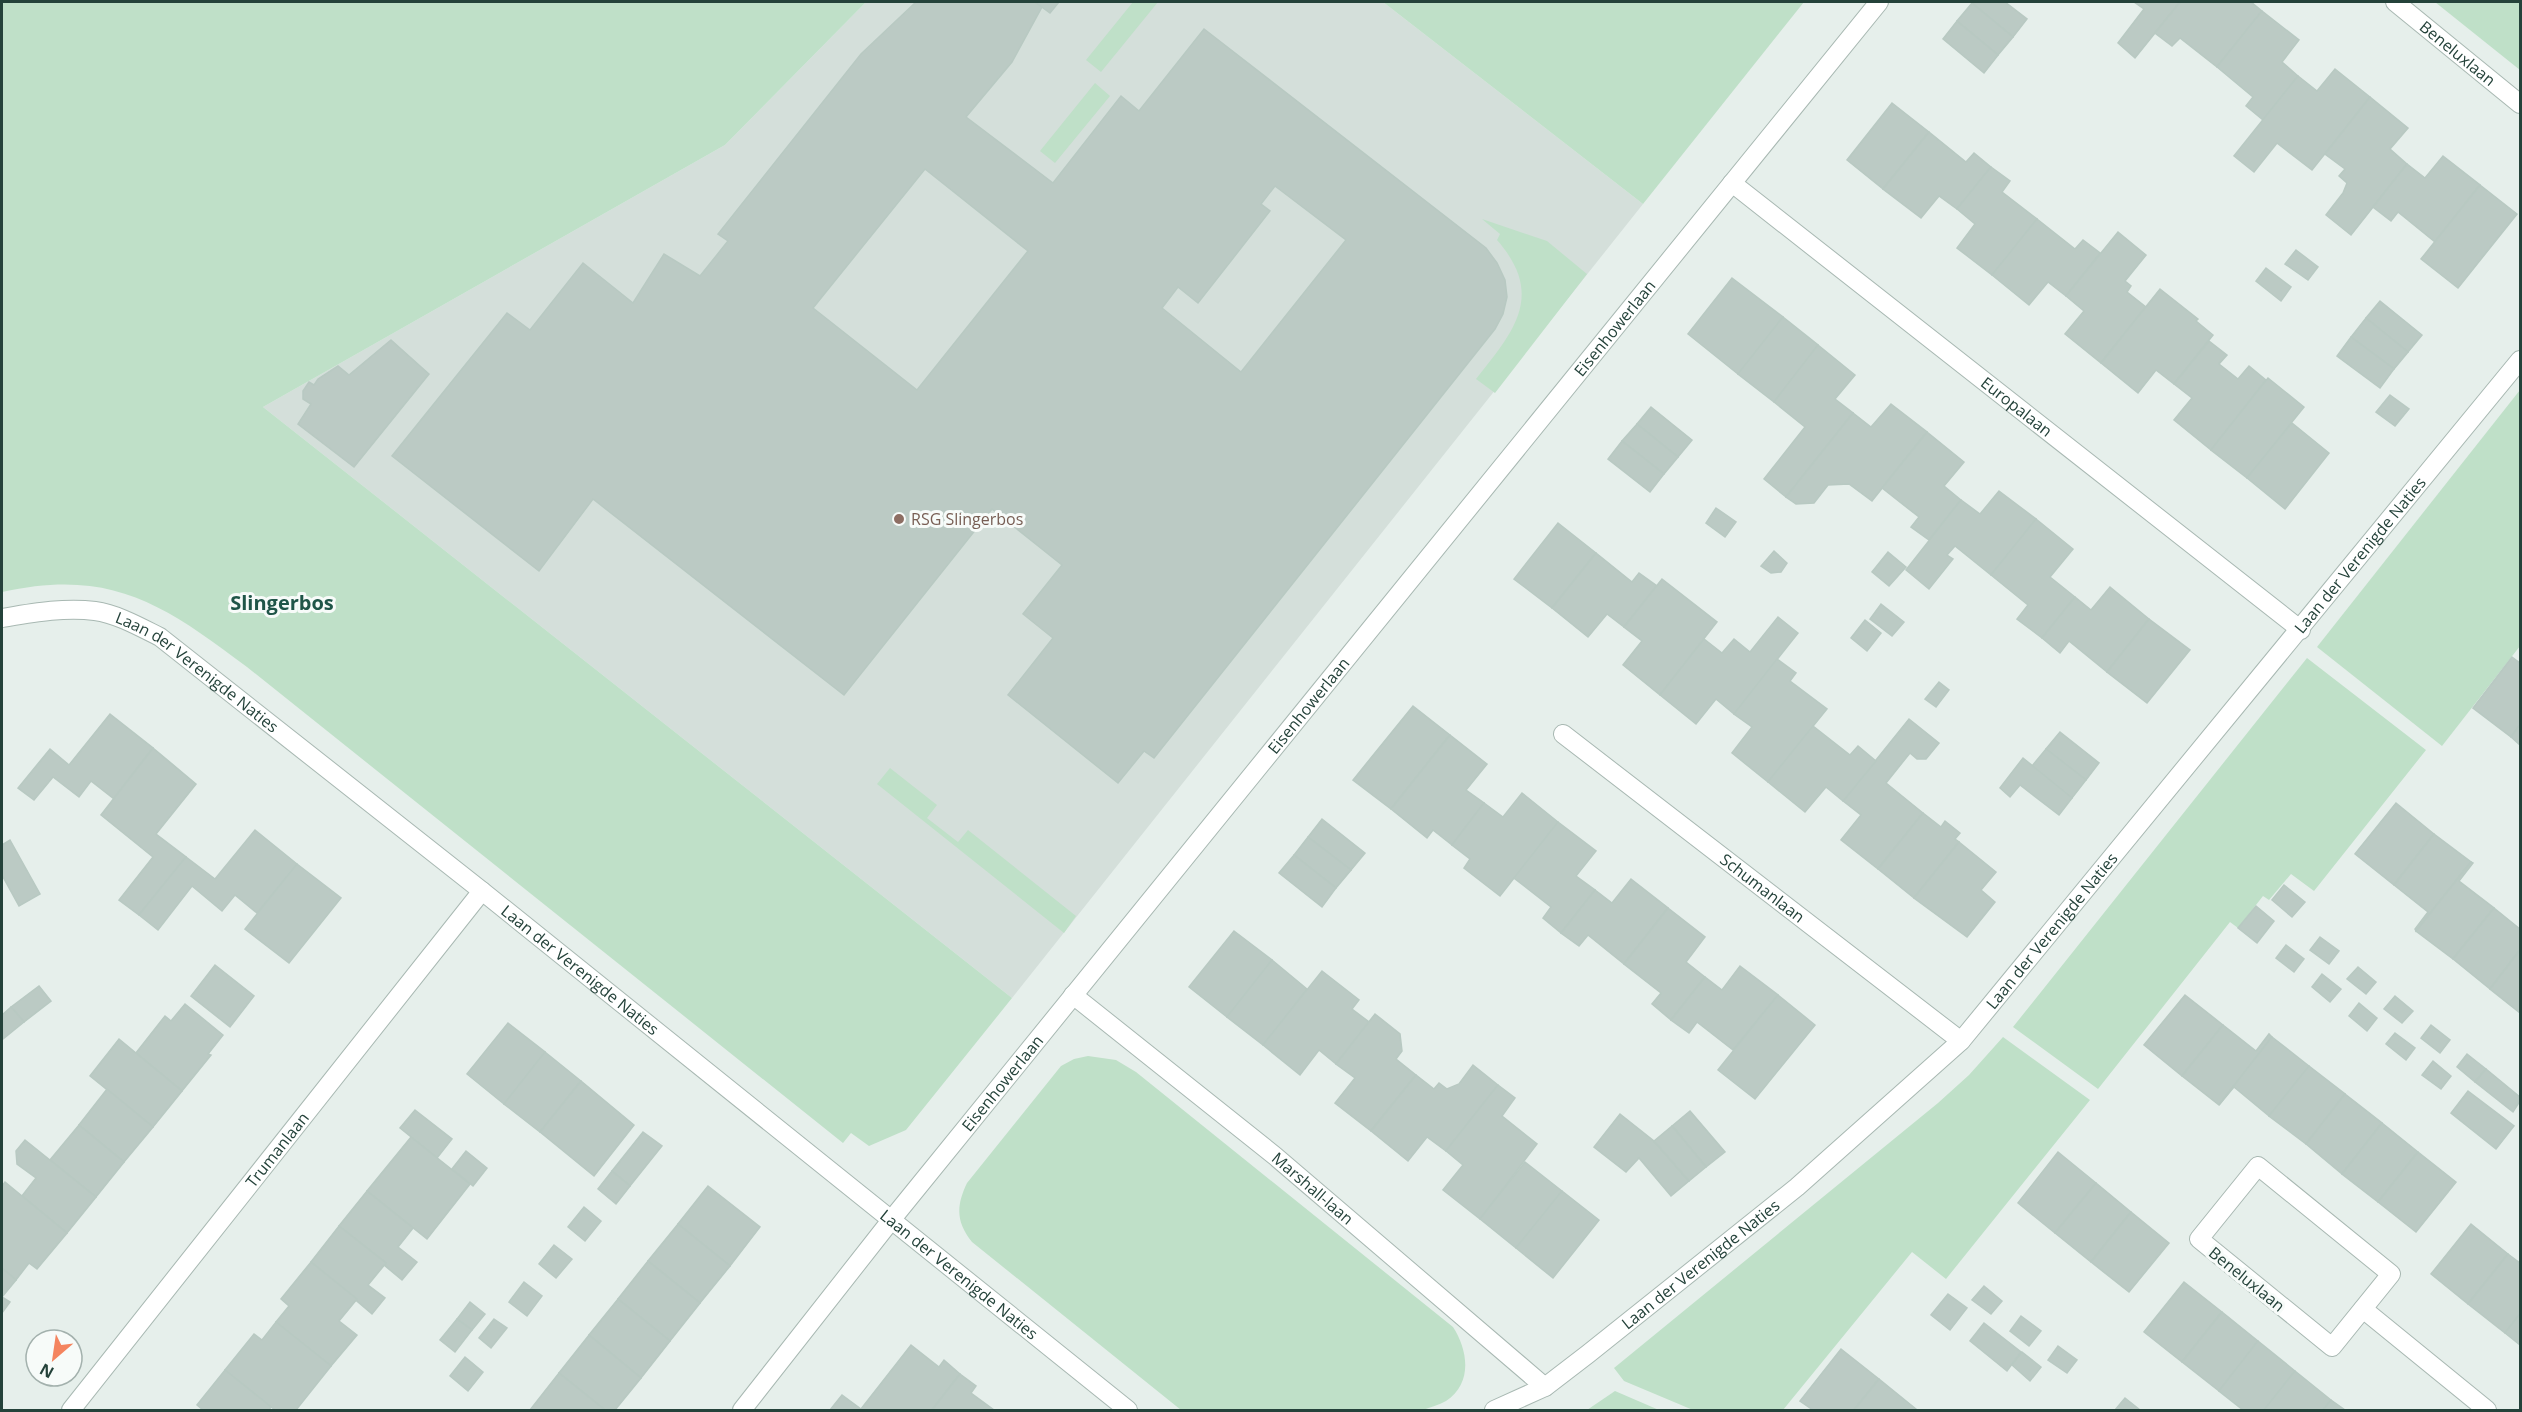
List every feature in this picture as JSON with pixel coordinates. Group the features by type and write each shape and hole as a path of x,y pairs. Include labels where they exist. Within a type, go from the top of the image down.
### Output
{"street":[{"name":"Eisenhowerlaan","path":"742,1410 892,1218 1879,2"},
{"name":"Beneluxlaan","path":"2395,2 2520,104"},
{"name":"Europalaan","path":"1732,183 2301,630"},
{"name":"Laan der Verenigde Naties","path":"1494,1410 1545,1387 1797,1187 1961,1041 2301,630 2520,360"},
{"name":"Laan der Verenigde Naties","path":"2,618 65,609 96,611 131,622 160,637 892,1218 1128,1410"},
{"name":"Schumanlaan","path":"1563,734 1961,1041"},
{"name":"Trumanlaan","path":"71,1410 482,891"},
{"name":"Marshall-laan","path":"1073,995 1275,1156 1545,1387"},
{"name":"Beneluxlaan","path":"2258,1166 2391,1274 2363,1309 2332,1347 2199,1239 2258,1166"},
{"path":"2363,1309 2487,1410"}],"shaded area":[{"name":"RSG Slingerbos","path":"866,2 1383,2 1643,204 1012,998 263,407 725,145"}],"green space":[{"path":"2,2 866,2 725,145 263,407 1012,998 906,1130 869,1146 851,1133 843,1143 247,667 189,625 134,597 105,589 74,585 40,586 2,592"},
{"path":"1133,2 1158,2 1101,72 1086,60"},
{"path":"1383,2 1804,2 1643,204"},
{"path":"2435,2 2520,2 2520,70"},
{"path":"1095,83 1110,96 1055,163 1040,151"},
{"path":"1482,219 1547,241 1587,274 1495,393 1476,379 1512,329 1519,313 1522,296 1520,279 1512,260 1497,240 1500,234"},
{"path":"2520,390 2520,646 2442,746 2317,647"},
{"path":"2307,658 2426,750 2314,891 2291,874 2269,900 2263,896 2238,928 2230,922 2098,1089 2013,1027"},
{"path":"890,768 937,805 927,818 958,842 968,830 1076,916 1064,933 877,784"},
{"path":"2003,1037 2090,1100 1946,1279 1912,1252 1783,1410 1693,1410 1624,1381 1614,1368 1938,1103 1969,1075"},
{"path":"1088,1056 1116,1060 1136,1072 1453,1327 1462,1346 1465,1366 1461,1385 1455,1394 1446,1401 1423,1410 1181,1410 972,1242 963,1228 959,1214 961,1199 967,1183 1061,1066 1074,1059"},
{"path":"1615,1391 1659,1410 1587,1410"}],"building":[{"path":"916,2 1035,2 1042,7 1012,62 966,117 1053,183 1121,96 1139,111 1204,29 1486,248 1497,263 1505,280 1507,297 1503,314 1495,329 1154,758 1144,751 1118,783 1008,695 1053,638 1023,614 1062,565 992,509 844,695 593,499 539,571 392,456 507,313 530,330 583,263 633,303 664,254 700,276 728,241 718,234 861,54","holes":["925,169 1028,251 917,390 813,308","1275,186 1346,240 1241,372 1162,308 1178,287 1198,303 1270,211 1261,204"]},
{"path":"1035,2 1059,2 1050,13"},
{"path":"1973,2 2005,2 2027,19 2013,37"},
{"path":"2134,2 2180,2 2135,58 2118,43 2144,9"},
{"path":"2180,2 2251,2 2262,11 2217,67 2180,38 2172,46 2155,33"},
{"path":"1972,3 2013,37 1998,55 1957,21"},
{"path":"2262,11 2299,40 2282,62 2298,76 2263,120 2246,106 2253,97 2217,67"},
{"path":"1957,21 1998,55 1984,73 1943,39"},
{"path":"2335,69 2370,97 2312,170 2277,143 2254,172 2234,156 2298,76 2317,91"},
{"path":"2370,97 2408,128 2390,149 2407,164 2351,235 2326,215 2343,193 2347,183 2339,176 2345,169 2325,154"},
{"path":"1892,103 1929,132 1883,189 1847,160"},
{"path":"1929,132 1966,162 1974,153 1991,167 1957,209 1939,196 1921,218 1883,189"},
{"path":"2443,156 2480,185 2435,242 2398,212 2391,221 2373,207 2407,164 2425,178"},
{"path":"1991,167 2010,181 2002,192 2037,219 1992,275 1957,248 1975,224 1957,209"},
{"path":"2480,185 2517,214 2458,288 2421,259"},
{"path":"2037,219 2075,249 2083,240 2100,253 2066,296 2048,282 2029,305 1992,275"},
{"path":"2118,232 2146,255 2125,281 2131,286 2127,292 2146,307 2101,363 2065,334 2084,311 2066,296"},
{"path":"2296,250 2318,267 2308,280 2285,264"},
{"path":"2266,268 2291,287 2281,301 2256,281"},
{"path":"1732,278 1783,317 1738,374 1688,334"},
{"path":"2160,289 2198,319 2196,321 2213,335 2174,384 2156,370 2138,393 2101,363"},
{"path":"2380,301 2422,335 2408,352 2366,318"},
{"path":"1783,317 1818,345 1774,402 1738,374"},
{"path":"2366,318 2408,352 2394,369 2351,337"},
{"path":"2351,337 2394,369 2380,388 2337,356"},
{"path":"391,340 429,374 354,467 298,424 311,404 303,399 303,391 309,382 314,385 318,379 338,366 349,375"},
{"path":"2209,341 2227,355 2219,364 2238,379 2249,366 2266,380 2211,450 2174,420 2192,398 2174,384"},
{"path":"1818,345 1855,375 1835,399 1853,413 1786,497 1764,479 1805,427 1774,402"},
{"path":"2268,378 2304,407 2247,478 2211,450"},
{"path":"2390,395 2409,409 2395,426 2376,412"},
{"path":"1891,404 1927,432 1872,501 1849,484 1828,485 1814,503 1796,504 1786,497 1853,413 1871,427"},
{"path":"1651,407 1692,440 1678,457 1637,424"},
{"path":"2292,423 2329,453 2285,509 2247,478"},
{"path":"1637,424 1678,457 1664,474 1622,441"},
{"path":"1927,432 1964,462 1944,486 1961,500 1929,540 1911,527 1919,517 1882,488"},
{"path":"1622,441 1664,474 1650,492 1608,459"},
{"path":"1999,491 2036,519 1991,575 1955,546 1947,555 1953,559 1929,589 1906,570 1961,500 1980,514"},
{"path":"1716,508 1736,522 1725,537 1706,523"},
{"path":"2036,519 2073,549 2050,577 2075,597 2042,638 2017,619 2028,605 1991,575"},
{"path":"1558,523 1596,553 1552,608 1514,579"},
{"path":"1774,551 1787,563 1781,572 1771,573 1761,566"},
{"path":"1888,552 1906,567 1889,586 1872,572"},
{"path":"1596,553 1632,582 1639,573 1657,586 1624,627 1607,614 1588,637 1552,608"},
{"path":"1662,579 1717,622 1660,695 1623,665 1642,641 1624,627"},
{"path":"2110,587 2149,619 2107,672 2069,641 2060,653 2042,638 2075,597 2091,610"},
{"path":"1881,604 1904,622 1892,636 1870,619"},
{"path":"1778,617 1798,633 1734,714 1716,699 1696,724 1660,695 1704,639 1722,653 1734,639 1750,652"},
{"path":"2149,619 2190,650 2147,703 2107,672"},
{"path":"1865,620 1881,633 1867,651 1851,638"},
{"path":"2512,657 2520,663 2520,725 2511,737 2473,708"},
{"path":"1777,659 1796,673 1790,681 1827,709 1768,782 1732,753 1752,727 1734,714"},
{"path":"1939,682 1949,690 1936,707 1925,699"},
{"path":"1413,706 1450,735 1391,809 1353,780"},
{"path":"110,714 153,748 114,799 91,781 79,797 53,777 34,800 18,788 50,749 69,765"},
{"path":"1909,719 1939,743 1926,759 1917,759 1910,753 1886,783 1923,813 1878,869 1841,840 1861,815 1843,801"},
{"path":"2520,725 2520,745 2511,737"},
{"path":"1813,726 1850,755 1858,746 1876,761 1843,801 1826,787 1805,812 1768,782"},
{"path":"2060,732 2099,763 2086,780 2046,749"},
{"path":"1450,735 1487,764 1466,790 1484,803 1452,845 1433,830 1427,838 1391,809"},
{"path":"153,748 196,784 156,834 186,857 139,915 119,900 153,857 101,815"},
{"path":"2046,749 2086,780 2072,798 2032,766"},
{"path":"2023,758 2072,798 2059,815 2020,785 2010,797 2000,788"},
{"path":"1522,793 1558,822 1500,896 1464,868 1470,859 1452,845 1484,803 1503,817"},
{"path":"2396,803 2434,834 2394,885 2355,854"},
{"path":"1923,813 1941,827 1945,821 1960,833 1955,839 1959,842 1914,898 1878,869"},
{"path":"1322,819 1365,853 1351,870 1308,837"},
{"path":"1558,822 1596,851 1576,876 1595,890 1561,933 1543,918 1551,907 1514,878"},
{"path":"255,830 297,864 257,913 235,895 222,911 192,886 158,930 139,915 186,857 215,879"},
{"path":"2434,834 2471,862 2416,931 2415,929 2428,912 2394,885"},
{"path":"1308,837 1351,870 1336,888 1294,855"},
{"path":"10,840 40,894 19,906 2,875 2,845"},
{"path":"1959,842 1996,872 1981,890 1995,902 1967,937 1914,898"},
{"path":"1294,855 1336,888 1322,907 1279,873"},
{"path":"2471,862 2473,863 2459,881 2494,908 2453,959 2416,931"},
{"path":"297,864 341,898 289,963 245,929"},
{"path":"1631,879 1668,908 1624,964 1588,935 1579,946 1561,933 1595,890 1612,903"},
{"path":"2284,885 2305,902 2292,917 2272,900"},
{"path":"2256,906 2274,921 2257,943 2238,928"},
{"path":"1668,908 1705,937 1686,962 1705,977 1671,1020 1652,1004 1661,993 1624,964"},
{"path":"2494,908 2520,929 2520,950 2490,989 2453,959"},
{"path":"1234,931 1272,960 1227,1017 1189,987"},
{"path":"2320,937 2339,951 2329,964 2310,950"},
{"path":"2286,945 2304,959 2294,972 2276,958"},
{"path":"2520,950 2520,1013 2490,989"},
{"path":"1272,960 1307,989 1263,1045 1227,1017"},
{"path":"215,965 254,996 230,1027 191,996"},
{"path":"1740,966 1778,995 1733,1050 1697,1022 1689,1033 1671,1020 1705,977 1722,990"},
{"path":"2358,967 2376,982 2366,994 2347,979"},
{"path":"1322,971 1359,1000 1352,1009 1369,1022 1336,1064 1319,1050 1300,1075 1263,1045"},
{"path":"2322,974 2341,989 2330,1002 2312,987"},
{"path":"39,986 51,1001 24,1022 11,1007"},
{"path":"1778,995 1815,1025 1755,1099 1718,1070"},
{"path":"2185,995 2223,1025 2182,1076 2144,1045"},
{"path":"2395,996 2413,1011 2402,1023 2384,1009"},
{"path":"2359,1003 2377,1018 2367,1031 2349,1016"},
{"path":"185,1004 223,1035 208,1054 211,1055 182,1091 136,1053 165,1016 171,1021"},
{"path":"11,1007 24,1022 3,1039 2,1015"},
{"path":"1375,1014 1400,1034 1402,1051 1396,1059 1416,1075 1371,1131 1335,1103 1355,1078 1336,1064"},
{"path":"508,1023 545,1052 504,1104 467,1074"},
{"path":"2223,1025 2256,1051 2269,1034 2272,1037 2219,1105 2182,1076"},
{"path":"2431,1025 2450,1040 2440,1053 2421,1038"},
{"path":"2395,1033 2415,1048 2406,1060 2386,1044"},
{"path":"2272,1037 2309,1066 2269,1116 2234,1087 2219,1105"},
{"path":"119,1039 182,1091 153,1127 90,1076"},
{"path":"545,1052 581,1081 540,1132 504,1104"},
{"path":"2467,1054 2486,1069 2475,1082 2457,1067"},
{"path":"2433,1061 2451,1076 2441,1089 2422,1075"},
{"path":"1473,1065 1498,1085 1446,1151 1427,1137 1408,1161 1371,1131 1416,1075 1434,1089 1439,1083 1447,1089 1459,1084"},
{"path":"2309,1066 2345,1094 2306,1144 2269,1116"},
{"path":"2486,1069 2520,1097 2513,1112 2475,1082"},
{"path":"581,1081 634,1125 594,1176 540,1132"},
{"path":"1498,1085 1515,1098 1502,1116 1537,1144 1480,1219 1443,1190 1463,1165 1446,1151"},
{"path":"107,1089 153,1127 124,1162 79,1125"},
{"path":"2468,1091 2514,1126 2496,1149 2451,1113"},
{"path":"2345,1094 2382,1123 2342,1174 2306,1144"},
{"path":"415,1110 452,1139 437,1158 400,1128"},
{"path":"1690,1111 1725,1152 1706,1167 1672,1126"},
{"path":"1620,1114 1654,1141 1689,1181 1671,1196 1639,1158 1626,1172 1594,1147"},
{"path":"2382,1123 2418,1152 2378,1202 2342,1174"},
{"path":"79,1125 124,1162 96,1197 50,1160"},
{"path":"1672,1126 1706,1167 1689,1181 1654,1141"},
{"path":"643,1132 662,1146 630,1186 612,1171"},
{"path":"411,1137 470,1184 427,1239 367,1191"},
{"path":"25,1140 96,1197 67,1233 22,1196 36,1178 17,1164 16,1151"},
{"path":"466,1151 487,1168 473,1186 452,1169"},
{"path":"2058,1152 2096,1183 2055,1233 2018,1203"},
{"path":"2418,1152 2456,1182 2416,1232 2378,1202"},
{"path":"1525,1162 1562,1191 1516,1248 1480,1219"},
{"path":"612,1171 630,1186 616,1204 598,1189"},
{"path":"5,1182 67,1233 37,1269 29,1263 16,1280 2,1268 2,1186"},
{"path":"2096,1183 2131,1212 2091,1262 2055,1233"},
{"path":"708,1186 760,1227 730,1266 678,1224"},
{"path":"367,1191 413,1228 398,1247 417,1262 402,1280 384,1265 386,1263 339,1226"},
{"path":"1562,1191 1599,1220 1553,1278 1516,1248"},
{"path":"584,1207 601,1221 585,1241 568,1227"},
{"path":"2131,1212 2169,1243 2129,1292 2091,1262"},
{"path":"678,1224 730,1266 700,1303 648,1261"},
{"path":"2471,1224 2508,1254 2468,1304 2431,1274"},
{"path":"339,1226 386,1263 368,1285 385,1298 372,1314 311,1262"},
{"path":"554,1245 572,1259 556,1278 539,1264"},
{"path":"2508,1254 2520,1263 2520,1314 2505,1333 2468,1304"},
{"path":"648,1261 700,1303 670,1341 618,1299"},
{"path":"311,1262 357,1299 339,1321 357,1335 331,1366 276,1322 289,1306 281,1299"},
{"path":"2,1268 16,1280 2,1297"},
{"path":"524,1282 542,1296 527,1316 509,1302"},
{"path":"2184,1282 2222,1312 2182,1362 2144,1332"},
{"path":"1984,1286 2002,1301 1991,1314 1972,1300"},
{"path":"1948,1294 1967,1308 1950,1330 1931,1315"},
{"path":"2,1297 10,1302 2,1313"},
{"path":"618,1299 670,1341 641,1378 589,1335"},
{"path":"470,1302 485,1314 472,1330 457,1319"},
{"path":"2222,1312 2258,1341 2219,1391 2182,1362"},
{"path":"2520,1314 2520,1345 2505,1333"},
{"path":"2021,1316 2041,1331 2029,1346 2010,1331"},
{"path":"457,1319 472,1330 455,1352 440,1340"},
{"path":"494,1319 507,1328 491,1348 479,1338"},
{"path":"276,1322 331,1366 296,1410 275,1410 225,1370 254,1334 262,1340"},
{"path":"1984,1323 2021,1352 2007,1371 1970,1341"},
{"path":"589,1335 641,1378 615,1410 605,1410 559,1373"},
{"path":"2258,1341 2295,1371 2264,1410 2243,1410 2219,1391"},
{"path":"911,1345 939,1367 944,1360 960,1374 932,1410 830,1410 842,1395 861,1409"},
{"path":"2058,1346 2077,1360 2067,1373 2048,1360"},
{"path":"1841,1349 1879,1379 1854,1410 1813,1410 1800,1401"},
{"path":"2022,1352 2041,1367 2030,1381 2012,1365"},
{"path":"465,1357 483,1372 468,1391 450,1376"},
{"path":"225,1370 271,1407 269,1410 203,1410 197,1405"},
{"path":"2295,1371 2331,1400 2323,1410 2264,1410"},
{"path":"559,1373 605,1410 530,1410"},
{"path":"960,1374 976,1386 971,1393 994,1410 932,1410"},
{"path":"1879,1379 1916,1409 1854,1410"},
{"path":"2125,1398 2140,1410 2115,1410"},
{"path":"2331,1400 2345,1410 2323,1410"}],"place":[{"name":"RSG Slingerbos","path":"899,519"}],"district":[{"name":"Slingerbos","path":"282,603"}]}
